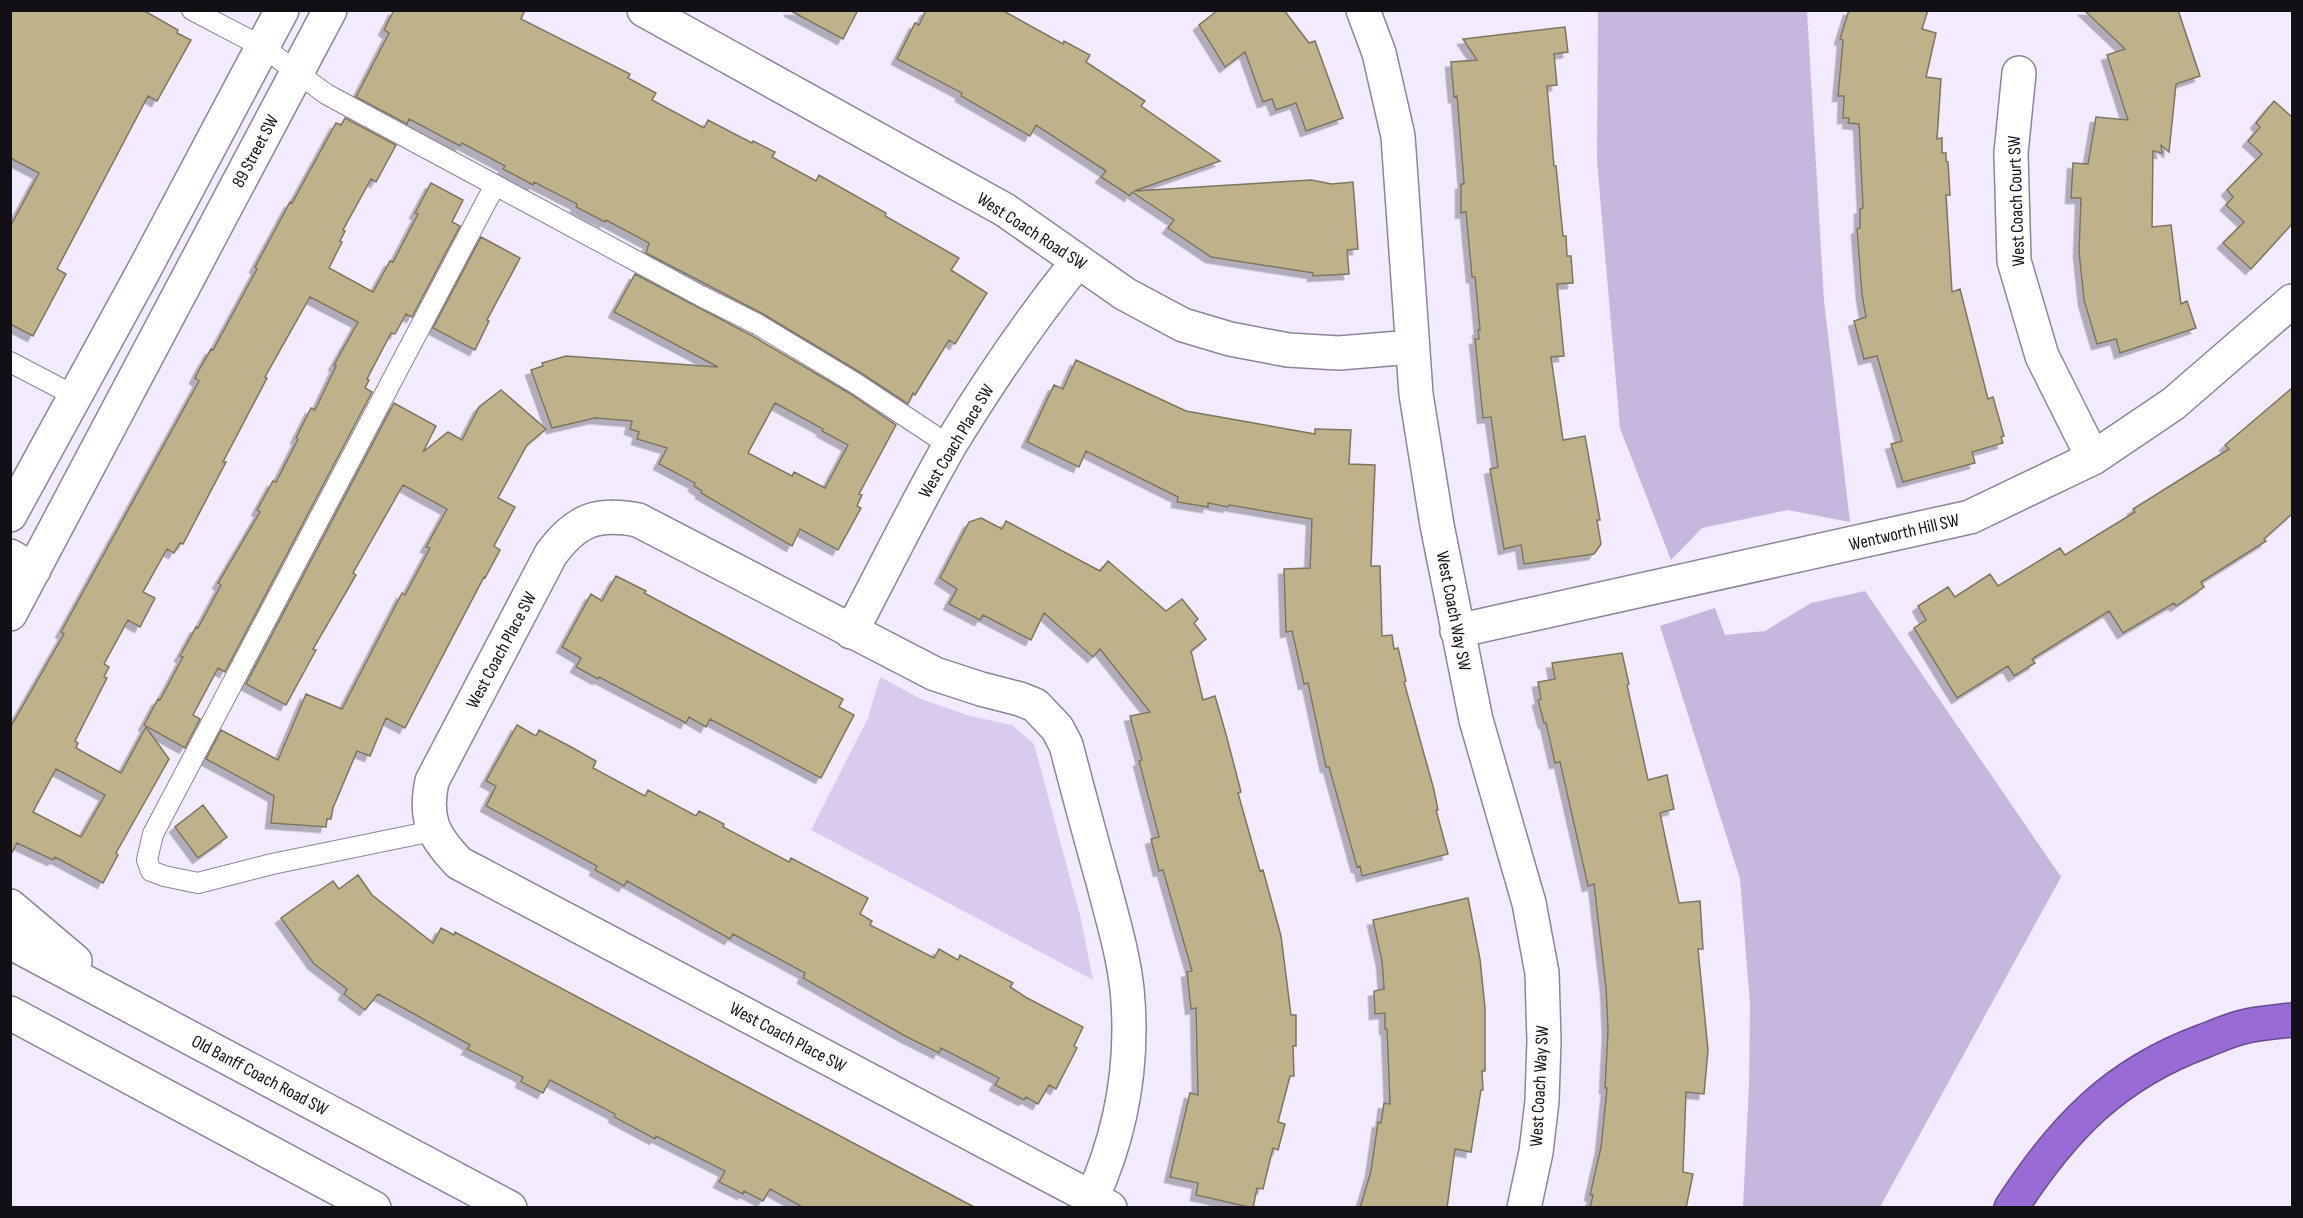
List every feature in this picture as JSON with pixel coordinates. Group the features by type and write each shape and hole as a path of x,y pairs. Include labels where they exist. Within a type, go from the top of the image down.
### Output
{"highway":[{"path":"2011,1208 2040,1164 2075,1122 2112,1090 2174,1052 2241,1027 2292,1020"}],"street":[{"path":"10,515 143,272 282,10"},
{"name":"89 Street SW","path":"10,614 22,563 181,292 330,10"},
{"name":"West Coach Road SW","path":"644,10 681,19 1005,210 1125,294 1183,325 1230,339 1288,350 1339,353 1412,347"},
{"name":"West Coach Way SW","path":"1363,10 1379,53 1398,136 1416,394 1435,513 1476,720 1529,903 1542,973 1544,1041 1542,1101 1536,1152 1524,1208"},
{"name":"West Coach Court SW","path":"2019,72 2011,153 2014,261 2042,356 2093,458"},
{"name":"West Coach Place SW","path":"850,632 950,446 1004,360 1048,298 1078,261"},
{"path":"143,272 181,292"},
{"name":"Wentworth Hill SW","path":"1457,631 1970,517 2093,458 2173,404 2292,301"},
{"name":"West Coach Place SW","path":"611,516 638,520 850,632 935,674 1035,705 1057,728 1066,745 1120,945 1127,988 1128,1057 1125,1095 1101,1203 459,863 442,846 433,831 428,800 432,781 551,554 563,538 583,525 598,518 611,516"},
{"path":"10,906 127,1004"},
{"name":"Old Banff Coach Road SW","path":"10,942 510,1208"},
{"path":"10,1013 374,1208"}],"lane":[{"path":"192,10 263,47 326,94 701,297 757,324 855,383 950,446"},
{"path":"433,831 272,864 198,883 151,871 147,860 153,834 495,185"},
{"path":"10,362 75,396"}],"shaded area":[{"path":"1598,11 1807,11 1824,301 1850,522 1788,510 1702,528 1671,560 1620,428 1597,161"},
{"path":"1865,591 2061,877 1880,1207 1743,1207 1749,1086 1750,1004 1740,879 1660,626 1715,608 1725,635 1765,631 1811,603"},
{"path":"880,677 921,699 970,716 1012,725 1034,744 1081,919 1093,980 811,830 868,718"}],"building":[{"path":"10,10 143,10 191,40 157,101 148,96 57,269 66,274 33,336 10,324 10,227 39,173 10,158"},
{"path":"394,10 525,10 521,19 630,74 628,78 656,93 652,100 704,128 708,120 752,143 753,141 775,152 772,157 816,181 819,175 886,213 885,216 959,258 951,270 987,293 955,344 949,340 908,404 763,314 646,253 649,243 576,207 577,204 534,182 533,185 503,169 505,166 462,143 460,146 409,119 407,124 356,97 389,33 384,30"},
{"path":"789,10 858,10 843,39"},
{"path":"926,10 1002,10 1063,44 1064,41 1090,55 1086,62 1145,101 1141,106 1220,161 1134,191 1311,180 1332,184 1353,182 1358,249 1347,250 1349,274 1313,276 1313,273 1211,257 1168,228 1174,220 1132,192 1130,196 1101,177 1106,171 1036,125 1030,136 961,96 962,93 897,59 915,23 919,25"},
{"path":"1218,10 1284,10 1309,43 1315,41 1343,118 1306,131 1296,103 1276,110 1272,99 1263,102 1245,52 1225,67 1199,25"},
{"path":"1849,10 1928,10 1922,29 1936,33 1926,77 1941,79 1937,139 1942,138 1942,153 1946,153 1948,162 1950,195 1946,195 1952,292 1960,289 1988,399 1993,397 2004,436 2001,437 2003,443 1972,452 1975,463 1903,482 1891,444 1902,441 1877,356 1864,359 1854,321 1866,317 1857,229 1860,228 1860,209 1863,208 1859,124 1848,123 1849,118 1843,118 1844,96 1838,96 1843,40 1840,39"},
{"path":"2084,10 2178,10 2200,76 2176,84 2169,152 2161,145 2162,153 2153,151 2152,227 2171,225 2181,304 2187,301 2196,328 2120,353 2116,339 2097,344 2084,300 2079,252 2081,198 2071,198 2073,163 2088,164 2096,117 2128,120 2107,55 2125,49"},
{"path":"1565,27 1568,52 1554,54 1557,85 1547,86 1563,236 1566,236 1567,256 1571,256 1573,283 1557,284 1564,356 1551,357 1563,440 1585,436 1600,520 1597,520 1601,544 1594,554 1524,564 1521,545 1504,549 1490,469 1498,467 1491,417 1483,418 1475,339 1479,339 1478,330 1480,330 1466,212 1461,213 1461,184 1464,184 1457,96 1454,97 1451,62 1477,60 1463,39"},
{"path":"2274,101 2292,117 2292,224 2251,269 2223,243 2244,222 2226,205 2233,197 2227,190 2262,154 2248,141 2260,127 2256,123"},
{"path":"345,118 396,145 376,182 371,179 343,230 345,231 340,241 342,242 329,268 373,292 390,261 393,262 431,183 463,200 452,222 460,226 412,317 406,314 395,334 391,333 367,379 369,380 365,388 372,392 225,672 218,668 193,715 200,719 185,748 144,725 158,699 160,700 183,657 180,656 221,585 218,583 260,512 257,510 273,481 276,482 311,408 315,410 336,366 334,365 358,322 310,297 265,377 267,378 223,462 226,462 183,544 180,543 174,553 167,549 143,592 155,598 140,627 128,620 104,664 109,667 104,677 107,678 75,741 78,743 76,748 121,773 146,727 169,759 116,853 118,855 103,883 55,857 53,860 17,843 10,856 10,728 64,634 61,632 199,381 195,378 200,368 211,349 213,350 257,269 255,267 290,202 292,203 336,123 341,125","holes":["56,769 105,795 81,837 33,812"]},
{"path":"481,237 520,258 487,320 489,321 475,350 433,328"},
{"path":"635,274 751,335 849,393 896,425 859,494 862,495 857,506 861,508 838,550 800,529 792,546 701,493 702,491 694,486 695,483 659,464 667,448 637,439 639,432 630,429 632,421 595,418 552,428 531,370 543,366 542,363 566,356 718,367 614,312","holes":["775,403 823,429 822,431 848,445 825,488 794,472 792,476 748,453"]},
{"path":"1076,360 1186,411 1315,434 1315,429 1351,430 1349,464 1375,465 1371,566 1380,566 1382,636 1392,635 1394,649 1398,648 1406,681 1404,682 1434,790 1438,810 1436,810 1448,854 1362,876 1360,866 1357,867 1329,767 1326,767 1308,683 1304,684 1292,631 1286,632 1284,569 1310,568 1312,519 1229,505 1228,507 1208,503 1208,507 1177,502 1178,497 1086,451 1079,467 1027,442 1054,385 1063,389"},
{"path":"2292,388 2292,514 2264,539 2266,541 2201,582 2204,587 2176,606 2174,603 2123,633 2109,611 2032,659 2035,663 2014,676 2008,666 1957,698 1914,628 1926,620 1918,606 1948,587 1955,597 1990,574 1998,586 2060,548 2065,555 2135,512 2133,509 2229,449 2225,445"},
{"path":"501,390 546,429 527,445 498,498 515,507 494,546 500,550 405,728 386,718 370,756 357,751 333,808 331,819 327,819 326,827 271,823 274,796 206,759 221,730 278,760 306,694 342,709 402,593 405,595 430,548 426,547 447,509 403,485 353,573 356,575 313,649 316,650 286,705 246,684 394,403 436,426 423,452 448,432 462,440 479,407"},
{"path":"981,518 1002,529 1006,521 1100,571 1108,561 1166,611 1182,599 1198,619 1194,623 1206,639 1191,651 1203,700 1215,696 1241,792 1238,793 1281,936 1291,1015 1296,1015 1296,1046 1293,1046 1294,1076 1290,1076 1278,1122 1285,1124 1278,1150 1273,1148 1263,1189 1257,1188 1253,1208 1196,1195 1198,1183 1170,1177 1190,1093 1198,1095 1196,1008 1191,1009 1187,972 1192,971 1163,870 1159,871 1151,839 1159,837 1130,716 1150,712 1100,649 1093,657 1044,613 1031,640 983,615 980,620 949,604 957,589 940,578 969,522"},
{"path":"616,576 843,699 839,707 854,715 821,778 710,719 706,727 689,717 686,723 576,667 581,658 562,647 591,594 602,601"},
{"path":"1622,653 1648,780 1667,775 1674,809 1660,813 1679,903 1700,901 1703,949 1698,949 1708,1050 1704,1094 1686,1092 1683,1172 1693,1174 1686,1208 1590,1208 1593,1195 1590,1195 1601,1147 1607,1088 1605,1088 1608,1031 1606,988 1594,884 1588,886 1560,762 1555,763 1538,700 1541,699 1538,682 1555,679 1552,663"},
{"path":"517,725 536,736 539,730 573,748 596,761 593,768 645,796 648,790 696,816 699,811 724,824 723,827 789,862 791,858 868,898 860,914 872,921 870,925 934,958 939,949 958,960 960,955 1013,983 1010,987 1027,998 1083,1027 1074,1046 1077,1048 1056,1089 1049,1085 1038,1104 1026,1097 1024,1100 995,1085 999,1078 941,1048 939,1053 905,1036 803,978 805,973 733,934 730,939 627,881 624,886 595,870 597,866 486,806 496,786 486,781"},
{"path":"203,805 227,837 198,858 175,827"},
{"path":"358,875 372,895 433,943 441,928 454,935 455,932 976,1208 804,1208 770,1189 763,1201 719,1182 725,1171 656,1136 655,1139 614,1117 615,1114 550,1080 543,1093 521,1082 523,1077 467,1049 470,1045 378,994 365,1010 344,994 347,989 314,964 281,918 333,881 339,889"},
{"path":"1468,898 1480,959 1485,1008 1485,1071 1482,1071 1483,1090 1481,1090 1471,1152 1455,1149 1447,1208 1360,1208 1371,1171 1378,1122 1381,1123 1384,1103 1390,1104 1385,1013 1375,1014 1374,991 1384,989 1382,961 1373,920"}]}
